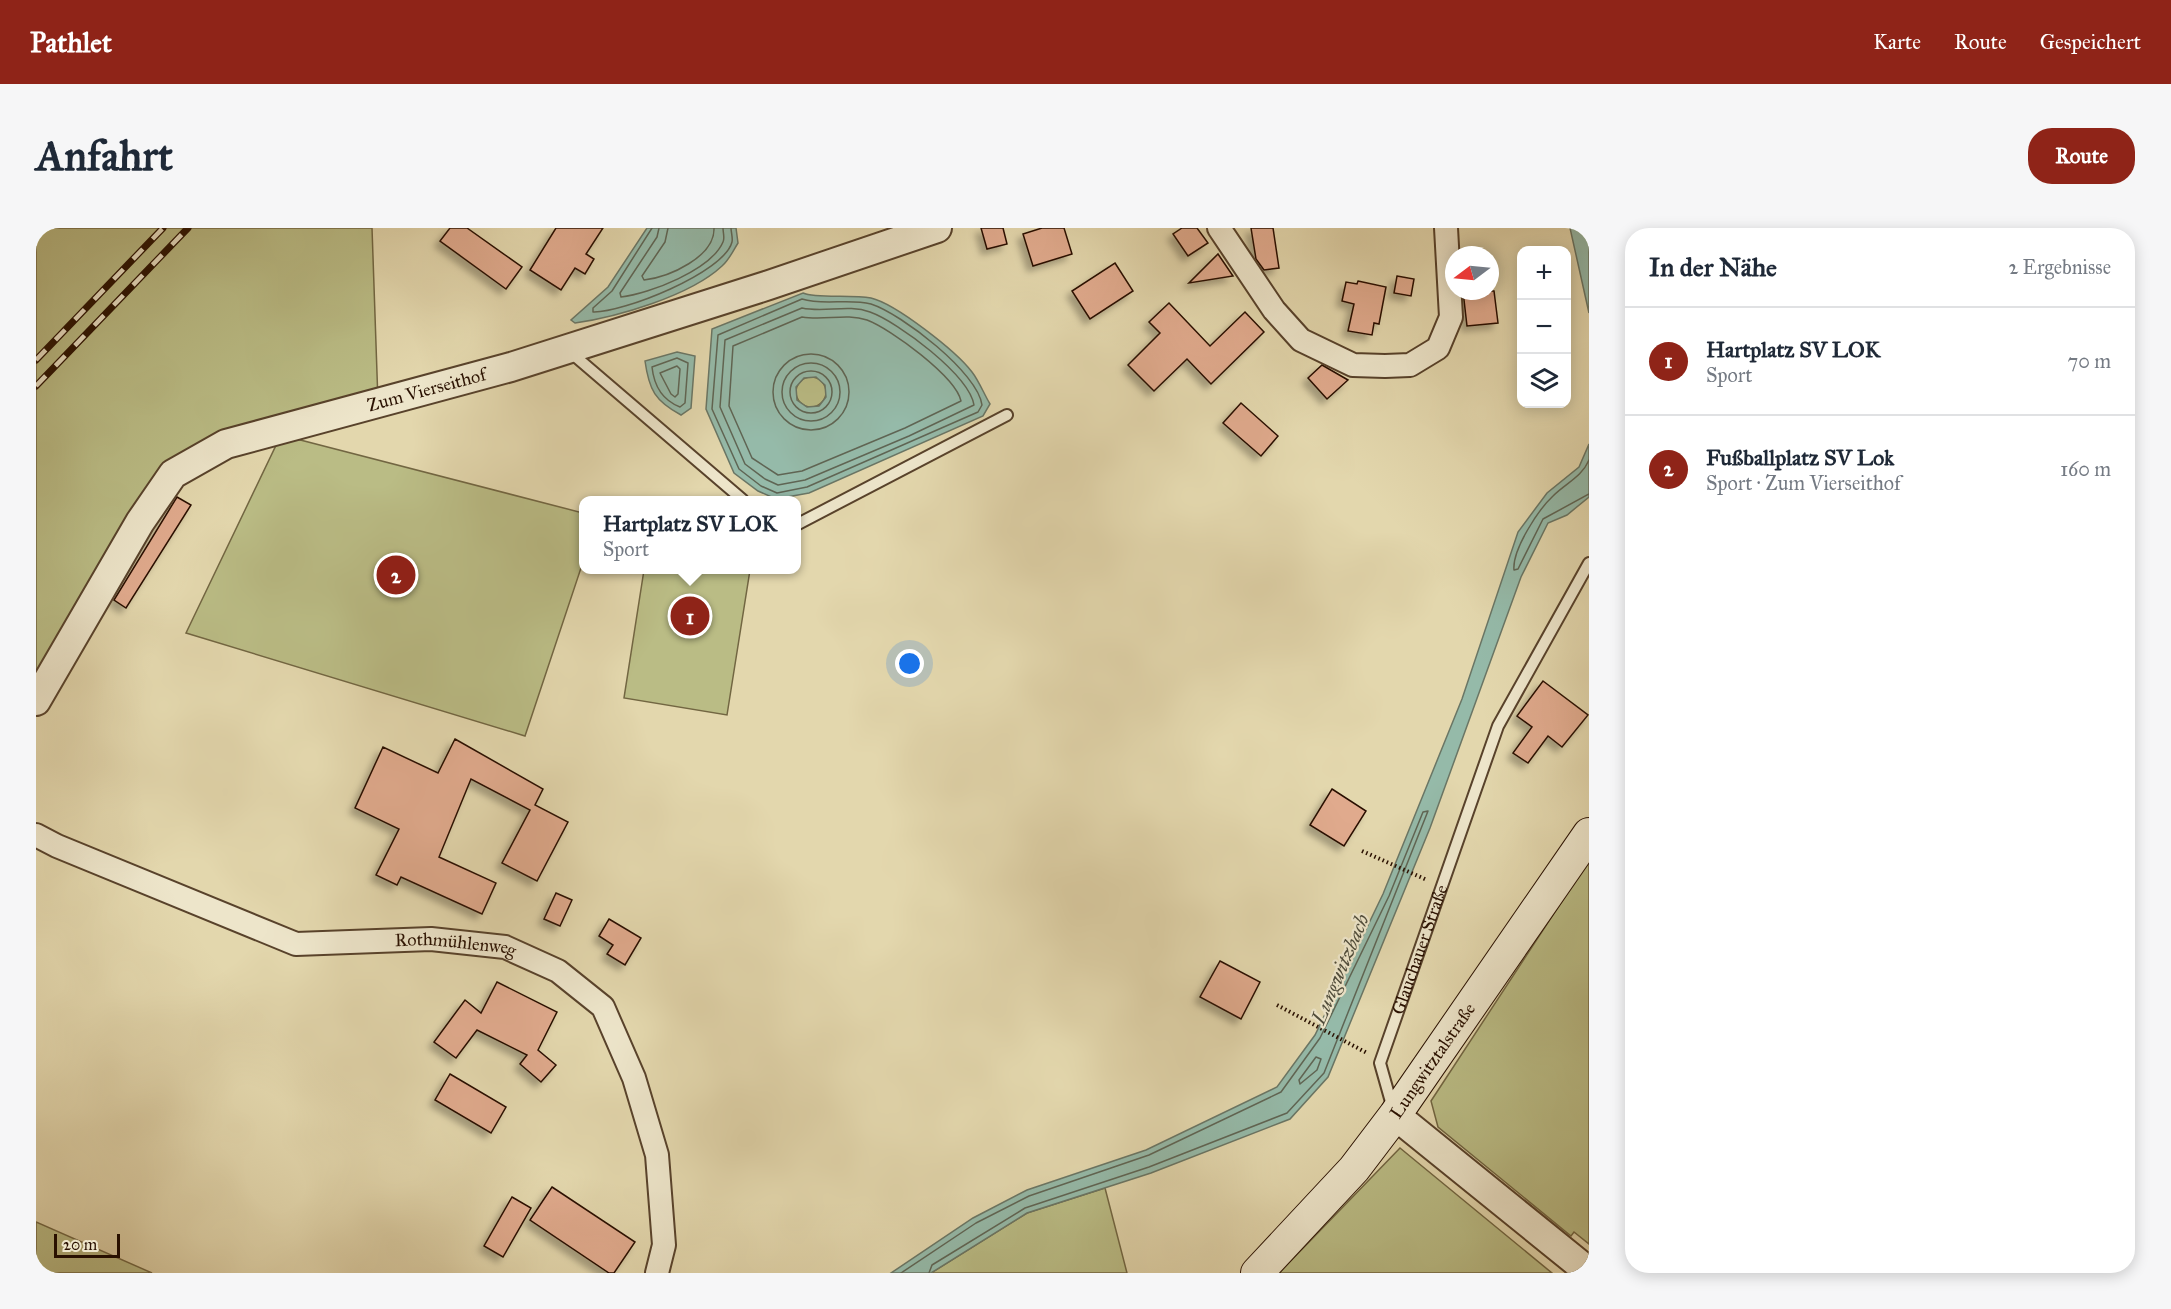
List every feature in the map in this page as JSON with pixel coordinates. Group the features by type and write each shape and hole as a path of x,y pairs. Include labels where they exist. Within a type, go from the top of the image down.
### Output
{"main road":[{"name":"Lungwitztalstraße","path":"1257,1273 1354,1169 1395,1116 1589,834"}],"street":[{"name":"Zum Vierseithof","path":"36,701 140,522 173,474 226,444 511,367 937,228"},
{"path":"1219,228 1274,310 1301,340 1353,365 1385,366 1410,365 1438,348 1451,317 1446,228"},
{"name":"Rothmühlenweg","path":"36,835 57,846 296,944 431,939 505,947 558,971 603,1007 634,1078 657,1155 664,1245 657,1273"},
{"path":"1395,1116 1589,1272"}],"lane":[{"path":"567,349 738,496"},
{"path":"801,522 1007,415"},
{"name":"Glauchauer Straße","path":"1395,1116 1380,1063 1497,726 1589,563"}],"path":[{"path":"1362,851 1426,879"},
{"path":"1277,1005 1353,1046"}],"green space":[{"path":"36,228 372,228 378,402 173,474 36,701"},
{"path":"811,377 822,381 826,392 822,403 811,407 800,403 796,392 800,381"},
{"path":"281,435 579,512 579,574 525,736 186,633"},
{"path":"643,574 749,574 727,715 624,698"},
{"path":"1589,860 1589,1244 1574,1232 1571,1236 1438,1127 1431,1101"},
{"path":"1400,1148 1552,1273 1279,1273"},
{"path":"1105,1188 1127,1273 931,1273 1027,1213"},
{"path":"36,1222 152,1273 36,1273"}],"water":[{"path":"647,228 736,228 738,243 722,266 708,277 672,296 611,316 575,323 571,320 608,287"},
{"path":"1570,228 1586,228 1589,238 1589,313"},
{"path":"803,293 817,296 871,298 895,309 925,329 964,363 977,379 990,404 983,416 809,493 792,496 769,496 758,491 734,473 706,409 712,329","holes":["816,377 825,385 826,397 819,406 807,407 797,400 796,387 804,378"]},
{"path":"677,352 695,356 691,408 681,415 665,405 655,394 645,361"},
{"path":"1589,444 1589,497 1567,515 1548,523 1521,577 1430,828 1328,1077 1290,1119 1151,1173 1027,1213 931,1273 891,1273 973,1218 1027,1190 1146,1150 1277,1087 1315,1035 1383,894 1462,699 1518,532 1547,493 1579,467"}],"building":[{"path":"450,228 467,228 522,267 506,289 440,241"},
{"path":"556,228 603,228 586,254 594,259 585,274 575,268 561,290 530,270"},
{"path":"981,228 1003,228 1007,244 987,249"},
{"path":"1042,228 1064,228 1072,254 1033,266 1023,234"},
{"path":"1182,228 1197,228 1208,243 1188,256 1173,234"},
{"path":"1251,228 1273,228 1279,268 1264,270 1256,259"},
{"path":"1218,254 1233,276 1189,283"},
{"path":"1115,263 1133,291 1090,319 1072,291"},
{"path":"1397,276 1414,279 1411,296 1394,293"},
{"path":"1358,281 1386,287 1379,324 1374,323 1372,335 1348,331 1354,304 1342,301 1346,282 1357,284"},
{"path":"1464,300 1495,300 1498,323 1467,326"},
{"path":"1169,303 1210,346 1245,312 1264,332 1211,384 1187,359 1154,391 1128,365 1160,333 1149,322"},
{"path":"1322,365 1348,380 1327,399 1308,378"},
{"path":"1241,403 1278,436 1261,456 1223,423"},
{"path":"177,497 191,505 126,608 114,600"},
{"path":"1543,681 1588,715 1562,747 1548,736 1528,763 1513,753 1532,727 1517,716"},
{"path":"455,739 543,789 535,805 568,822 537,881 502,863 530,810 471,779 439,857 496,883 482,914 401,877 397,885 376,875 399,829 355,808 383,747 438,773"},
{"path":"1332,789 1366,811 1344,846 1310,825"},
{"path":"556,893 572,900 560,926 544,919"},
{"path":"609,919 641,938 625,965 607,954 613,945 599,936"},
{"path":"1220,961 1260,982 1241,1019 1200,997"},
{"path":"497,982 557,1012 538,1050 556,1065 541,1082 520,1064 527,1055 477,1030 456,1058 434,1042 465,1000 481,1013"},
{"path":"450,1074 506,1107 491,1133 435,1100"},
{"path":"552,1187 635,1242 614,1273 609,1273 530,1220"},
{"path":"512,1197 531,1208 503,1257 484,1246"}],"railway":[{"path":"36,360 163,228"},
{"path":"36,386 188,228"}],"place":[{"name":"Fußballplatz SV Lok","path":"396,575"},
{"name":"Hartplatz SV LOK","path":"690,616"}],"water label":[{"name":"Lungwitzbach","path":"1340,969"}]}
